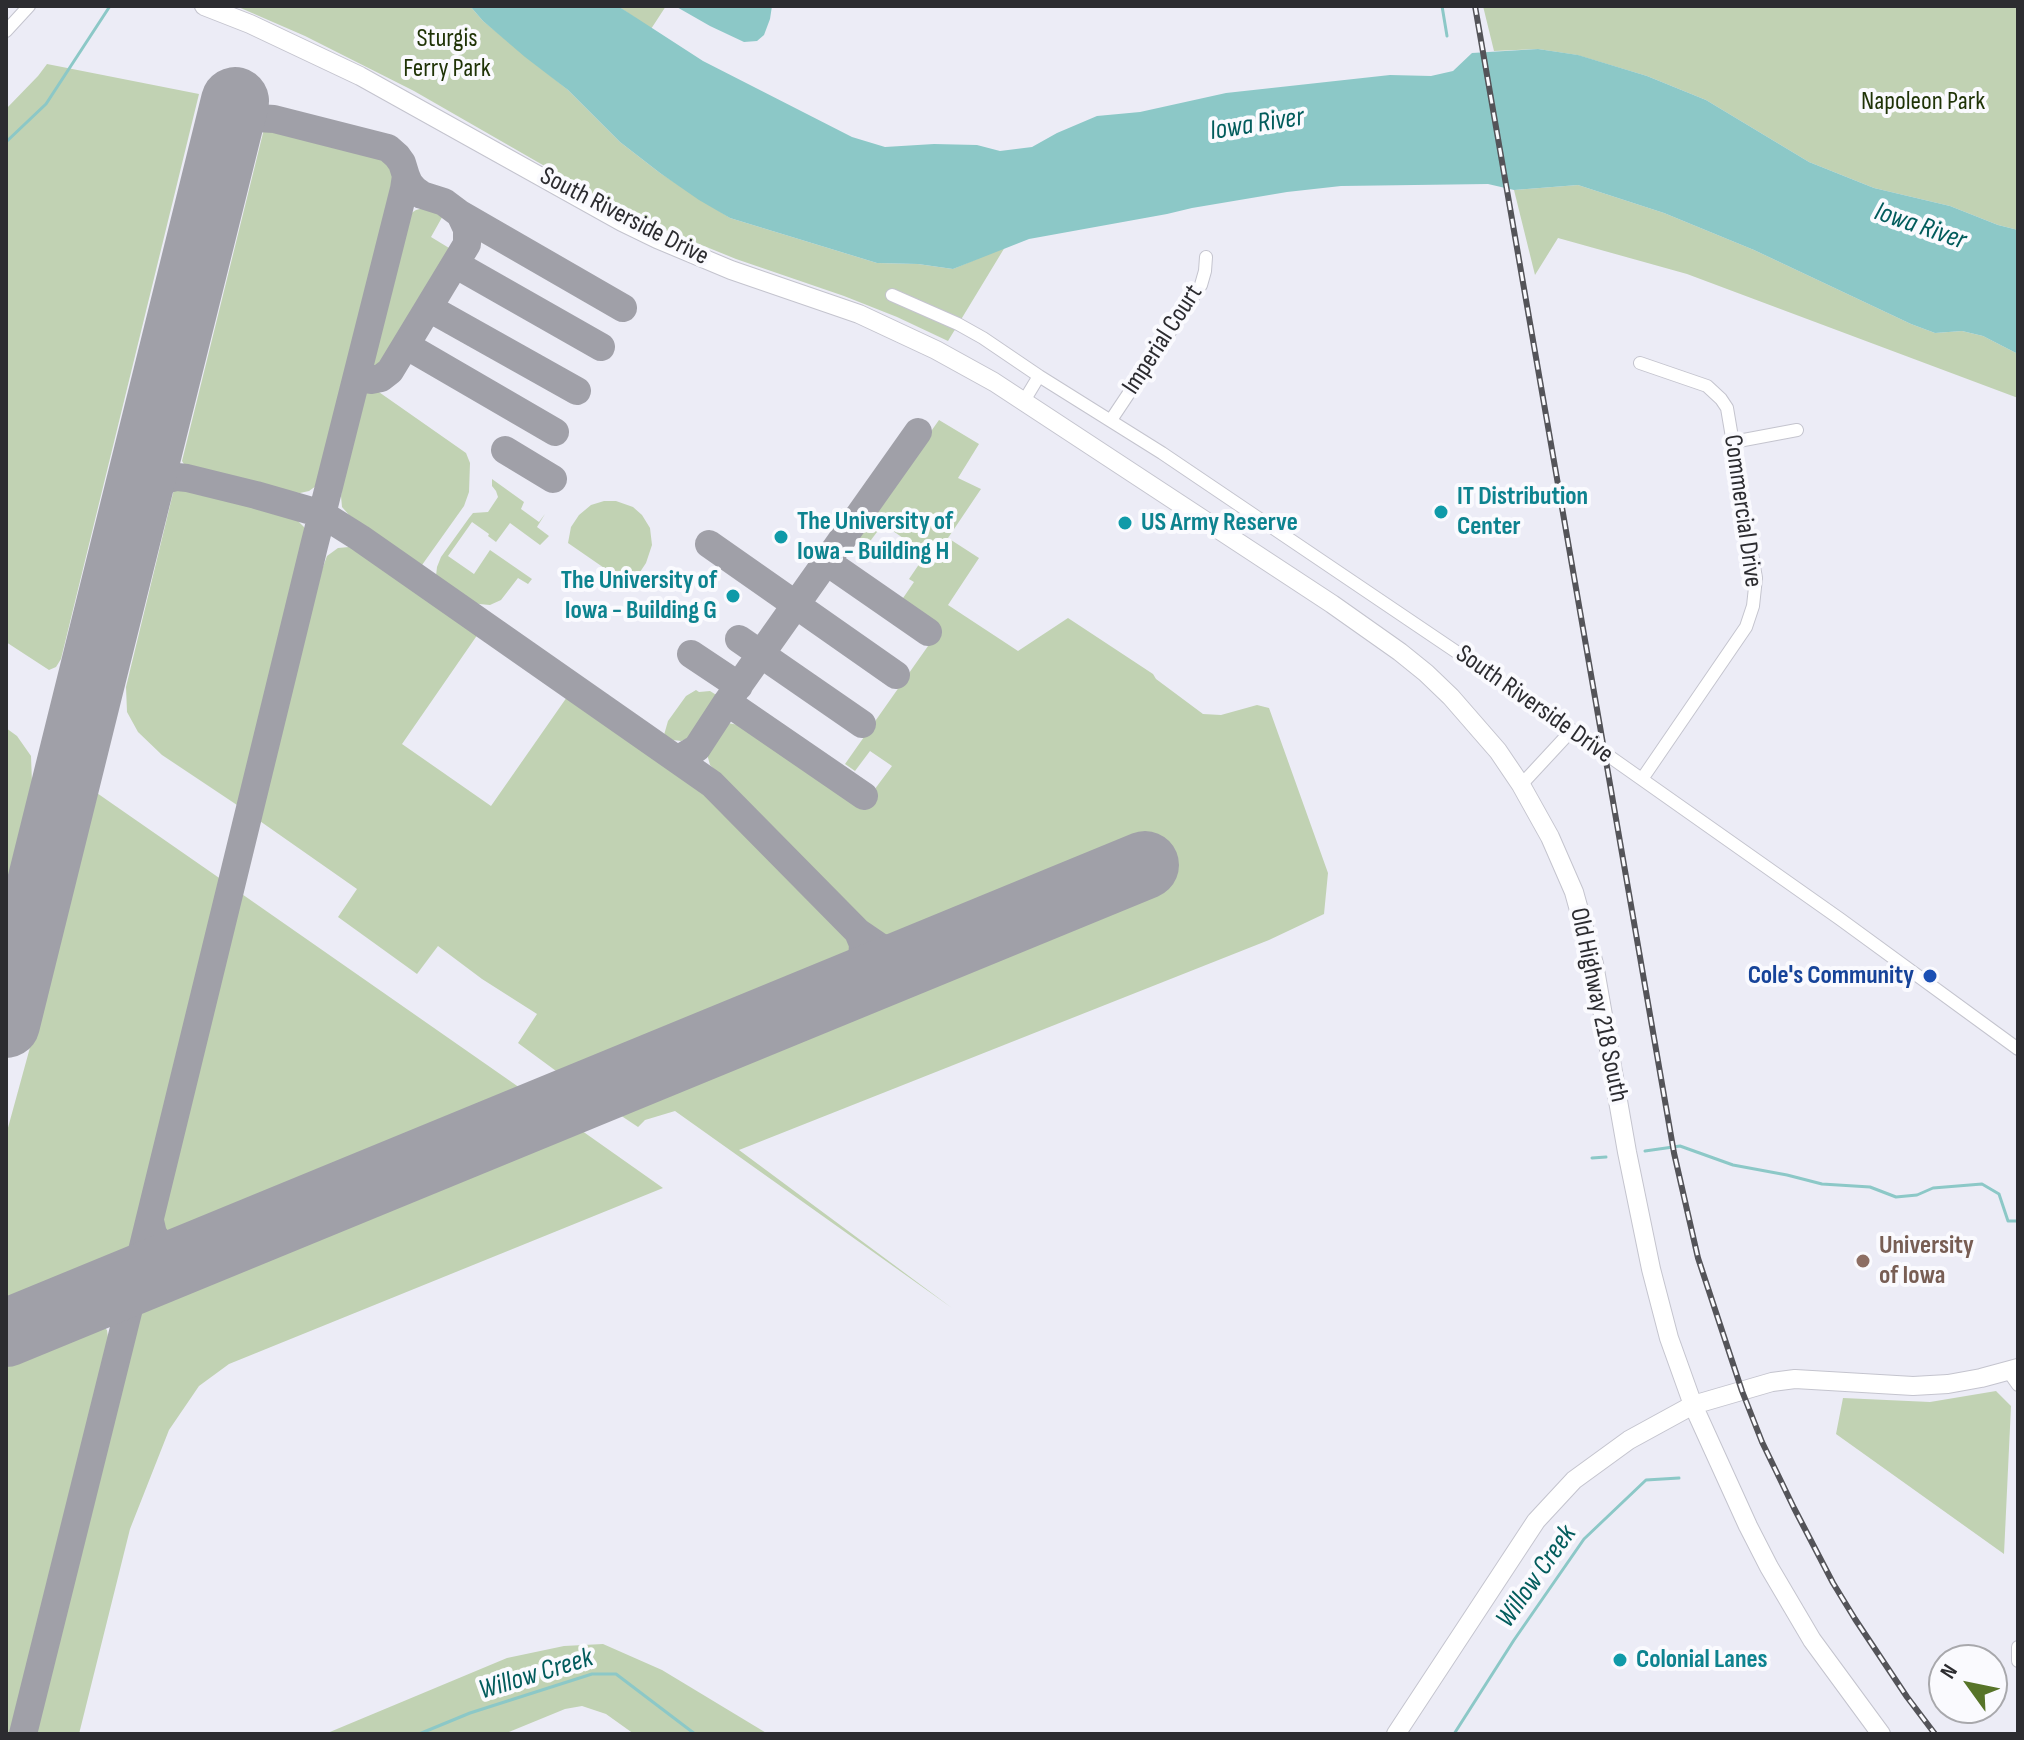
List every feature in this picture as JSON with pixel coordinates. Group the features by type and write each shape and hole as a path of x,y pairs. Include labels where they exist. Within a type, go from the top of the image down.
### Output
{"main road":[{"name":"South Riverside Drive","path":"204,6 250,24 360,76 657,239 731,270 859,314 936,350 1024,401"},
{"name":"Old Highway 218 South","path":"1024,401 1400,652 1426,673 1471,719 1521,785 1565,867 1586,928 1648,1255 1669,1338 1693,1405 1748,1526 1812,1640 1881,1734"},
{"path":"1396,1734 1553,1500 1609,1453 1661,1422 1693,1405 1772,1382 1795,1379 1913,1386 2015,1374"}],"street":[{"path":"6,31 29,6"},
{"name":"Imperial Court","path":"1111,420 1201,285 1206,257"},
{"name":"South Riverside Drive","path":"892,295 983,338 1111,420 1572,730 2018,1049"},
{"name":"Commercial Drive","path":"1640,363 1697,382 1715,392 1727,408 1756,573 1753,606 1746,627 1642,779"},
{"path":"1024,401 1039,376"},
{"path":"1733,442 1797,430"},
{"path":"1521,785 1572,730"},
{"path":"2018,1647 2018,1661"}],"green space":[{"name":"Sturgis Ferry Park","path":"236,6 470,6 483,21 568,90 620,142 660,173 730,218 877,263 953,269 1005,247 948,341 844,296 736,259 650,224 414,91 305,36"},
{"path":"618,6 666,6 651,29"},
{"name":"Napoleon Park","path":"1483,6 2018,6 2018,230 1950,206 1874,188 1809,162 1706,100 1647,76 1577,55 1538,49 1494,51"},
{"path":"47,64 199,94 61,659 56,667 49,670 6,642 6,109"},
{"path":"270,127 373,154 387,161 395,178 391,207 332,448 316,486 300,493 268,490 187,469 182,461 264,129"},
{"path":"1578,185 1664,213 1754,250 1935,333 1962,331 1983,336 2018,354 2018,398 1687,274 1558,238 1535,275 1514,190"},
{"path":"427,207 445,212 431,237 454,251 386,364 380,370 372,370 370,361 404,222 416,210"},
{"path":"376,390 466,453 470,463 469,492 464,506 422,565 342,507 344,468 361,399 365,392"},
{"path":"939,420 979,444 958,478 981,489 948,538 979,558 948,605 1018,651 1068,618 1153,674 1203,714 1221,715 1257,705 1269,708 1328,873 1324,914 1269,940 739,1150 952,1308 675,1111 645,1120 638,1127 605,1105 1167,873 1155,840 909,941 896,940 879,934 864,921 710,765 708,747 722,722 739,725 860,809 892,766 870,751 855,771 845,764 940,629 901,601 914,582 909,579 926,554 883,524 865,548 854,540"},
{"path":"492,479 524,502 521,509 539,522 545,514 537,527 549,536 540,545 510,523 496,542 472,522 448,556 474,574 490,550 532,579 528,584 518,578 501,600 490,605 473,602 436,576 441,557 469,518 473,513 488,512 498,497"},
{"path":"181,485 265,506 293,516 304,527 306,539 301,566 243,809 162,755 138,732 127,712 126,687 174,489"},
{"path":"616,501 633,507 650,528 652,545 646,563 640,572 623,581 568,543 571,527 579,515 591,505"},
{"path":"349,547 478,634 402,744 491,806 567,697 713,800 845,935 852,946 852,953 844,970 571,1082 518,1043 537,1014 438,946 417,974 338,917 357,889 257,819 314,586 327,556 338,548"},
{"path":"696,690 710,691 718,696 718,702 694,736 681,741 664,735 668,721 686,696"},
{"path":"6,728 17,736 31,756 32,783 6,897"},
{"path":"94,791 225,882 131,1257 121,1261 123,1266 6,1314 6,1135"},
{"path":"239,892 533,1097 187,1240 179,1237 173,1239 162,1227 165,1195"},
{"path":"568,1121 663,1188 229,1364 199,1386 169,1430 130,1529 79,1734 32,1734 139,1303 149,1299 148,1295 152,1292"},
{"path":"83,1320 91,1323 97,1320 107,1330 106,1365 15,1734 6,1734 6,1352"},
{"path":"1996,1391 2011,1406 2004,1554 1836,1434 1843,1398 1930,1402"},
{"path":"603,1644 662,1670 768,1734 634,1734 606,1714 582,1706 565,1709 504,1734 325,1734 507,1658 564,1646"}],"water":[{"name":"Iowa River","path":"470,6 618,6 703,61 852,137 885,147 977,145 1000,151 1032,147 1097,116 1140,112 1226,93 1390,75 1431,76 1453,71 1472,53 1538,49 1578,55 1647,76 1706,100 1809,162 1874,188 1950,206 2018,230 2018,354 1983,336 1962,331 1935,333 1911,324 1754,250 1664,213 1578,185 1514,190 1488,184 1341,186 1287,192 1029,239 953,269 877,263 730,218 699,200 620,142 568,90 483,21"},
{"path":"675,6 772,6 764,35 757,41 744,42"}],"waterway":[{"path":"6,142 46,104 110,6"},
{"path":"1442,6 1447,36"},
{"path":"1645,1151 1680,1146 1733,1165 1822,1184 1870,1187 1896,1197 1917,1195 1933,1188 1982,1184 1999,1194 2008,1221 2018,1221"},
{"path":"1592,1158 1606,1157"},
{"name":"Willow Creek","path":"1454,1734 1584,1539 1646,1480 1679,1478"},
{"name":"Willow Creek","path":"419,1734 470,1713 592,1674 616,1674 695,1734"}],"taxiway":[{"path":"34,1319 122,1283 133,1275 139,1263 404,189 406,176 402,163 388,148 274,119 257,118 244,123 230,133 223,148"},
{"path":"360,366 362,374 371,380 381,378 390,371 467,244 467,229 460,214 444,202 422,195 406,176"},
{"path":"460,214 623,308"},
{"path":"455,264 601,347"},
{"path":"429,308 577,391"},
{"path":"407,346 555,432"},
{"path":"674,757 682,757 697,748 918,432"},
{"path":"505,450 553,479"},
{"path":"133,513 142,492 156,482 177,477 322,514 712,784 858,932 880,947 906,954 925,952 1022,913"},
{"path":"709,544 896,675"},
{"path":"827,562 928,632"},
{"path":"739,639 862,724"},
{"path":"691,654 739,686"},
{"path":"727,702 864,796"},
{"path":"751,1024 851,981 862,960 863,944 858,932"},
{"path":"150,1221 153,1234 161,1245 171,1252 185,1255 284,1217"},
{"path":"23,1734 133,1292 145,1279 236,1240"}],"runway":[{"path":"6,1024 235,101"},
{"path":"6,1333 1145,865"}],"railway":[{"path":"1475,6 1674,1153 1698,1258 1742,1391 1762,1442 1794,1508 1855,1619 1935,1734"}],"place":[{"name":"IT Distribution Center","path":"1441,512"},
{"name":"US Army Reserve","path":"1125,523"},
{"name":"The University of Iowa - Building H","path":"781,537"},
{"name":"The University of Iowa - Building G","path":"733,596"},
{"name":"Cole's Community","path":"1930,976"},
{"name":"University of Iowa","path":"1863,1261"},
{"name":"Colonial Lanes","path":"1620,1660"}]}
